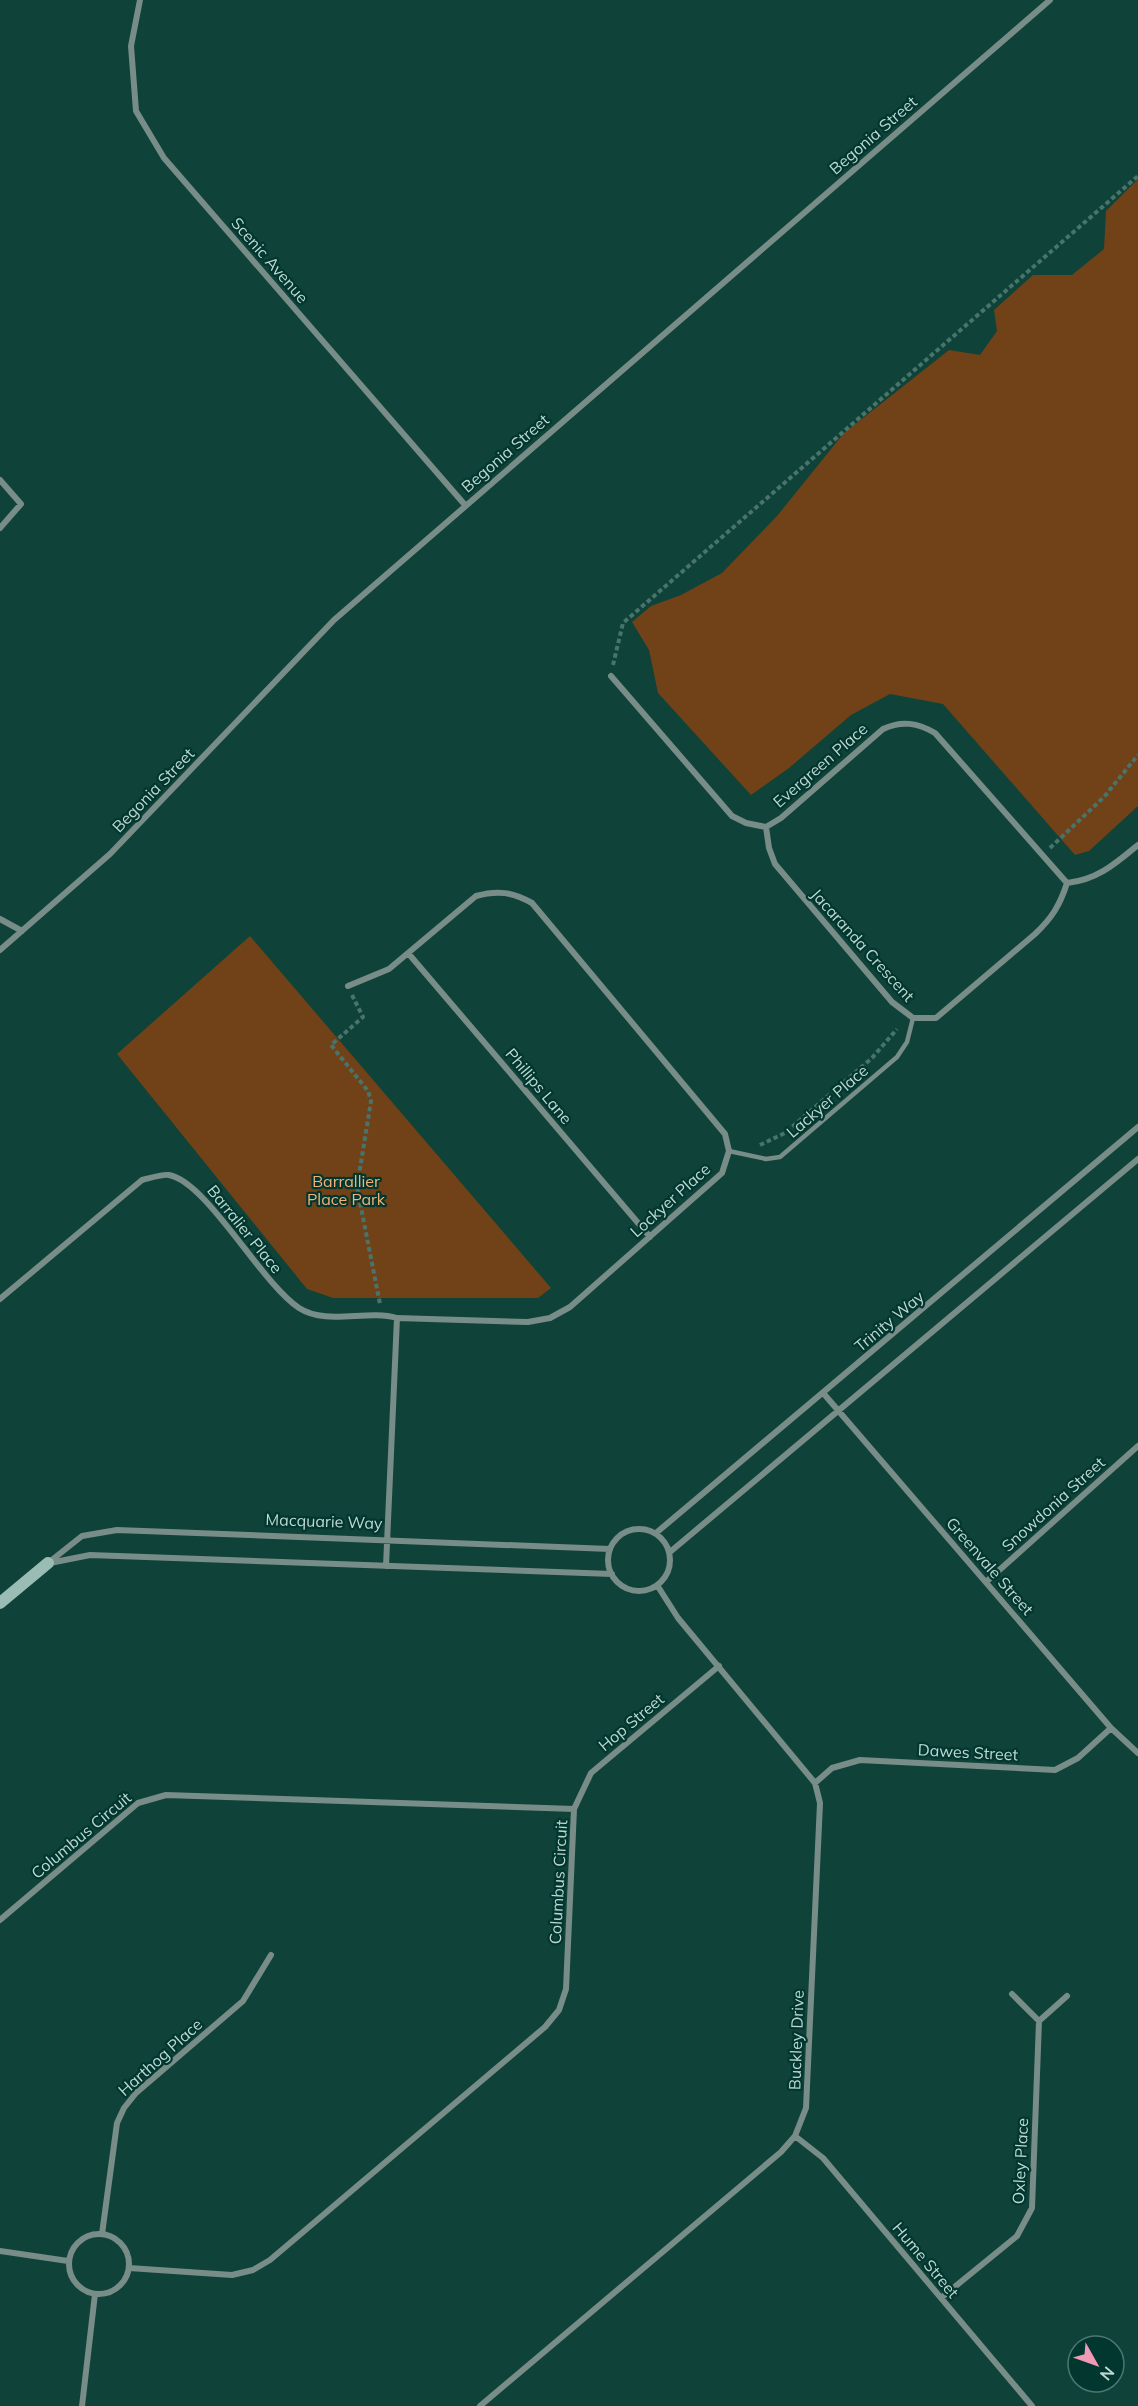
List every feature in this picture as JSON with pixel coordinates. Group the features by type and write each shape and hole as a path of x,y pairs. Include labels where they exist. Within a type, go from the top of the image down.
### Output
{"street":[{"name":"Scenic Avenue","path":"140,0 131,46 136,111 164,158 465,505"},
{"name":"Begonia Street","path":"0,950 110,854 334,620 1050,0"},
{"path":"0,480 21,504 0,528"},
{"name":"Evergreen Place","path":"611,676 732,816 746,824 766,827 781,818 883,729 895,723 920,724 935,733 1066,883"},
{"name":"Jacaranda Crescent","path":"766,827 769,848 775,864 892,1002 912,1018 936,1018 1049,921 1060,906 1066,883"},
{"path":"1066,883 1085,882 1108,870 1138,845"},
{"path":"348,986 389,969 476,896 491,892 513,893 532,903 725,1134 729,1151"},
{"path":"0,919 22,931"},
{"name":"Phillips Lane","path":"408,953 650,1237"},
{"name":"Trinity Way","path":"656,1533 824,1394 1138,1127"},
{"name":"Lockyer Place","path":"397,1318 528,1322 550,1318 570,1307 722,1173 729,1151"},
{"path":"669,1552 1138,1160"},
{"name":"Barralier Place","path":"0,1299 142,1180 169,1175 194,1188 282,1296 301,1310 323,1316 382,1314 397,1318"},
{"path":"386,1566 397,1318"},
{"name":"Greenvale Street","path":"824,1394 1111,1728 1138,1753"},
{"name":"Snowdonia Street","path":"986,1582 1138,1446"},
{"path":"643,1529 656,1533 665,1542 669,1552 668,1570 657,1585 632,1590 624,1586 612,1574 609,1562 610,1549 617,1537 629,1530 643,1529"},
{"name":"Macquarie Way","path":"0,1604 82,1536 117,1530 610,1549"},
{"name":"Macquarie Way","path":"48,1563 90,1555 612,1574"},
{"path":"657,1585 678,1618 815,1783"},
{"name":"Hop Street","path":"574,1809 591,1773 718,1666"},
{"name":"Dawes Street","path":"815,1783 832,1768 860,1761 1054,1770 1078,1758 1111,1728"},
{"name":"Buckley Drive","path":"480,2406 781,2152 795,2136 806,2108 820,1803 815,1783"},
{"name":"Columbus Circuit","path":"0,1920 138,1803 159,1796 574,1809 566,1989 559,2010 545,2027 270,2260 253,2270 232,2275 129,2268"},
{"name":"Harthog Place","path":"102,2234 117,2123 124,2108 136,2093 243,2001 271,1955"},
{"path":"1012,1994 1039,2021 1067,1995"},
{"name":"Oxley Place","path":"941,2298 1017,2236 1032,2208 1039,2021"},
{"name":"Hume Street","path":"795,2136 823,2158 1032,2406"},
{"path":"92,2234 102,2234 119,2242 128,2258 129,2268 121,2285 104,2294 95,2294 78,2287 69,2271 68,2261 76,2244 92,2234"},
{"path":"0,2251 68,2261"},
{"path":"82,2406 95,2294"}],"lane":[{"name":"Lackyer Place","path":"729,1151 766,1159 780,1157 897,1057 907,1042 912,1018"}],"path":[{"path":"611,676 623,623 1138,176"},
{"path":"1041,857 1104,797 1138,755"},
{"path":"348,986 363,1017 331,1045 368,1091 371,1101 357,1187 382,1314"},
{"path":"758,1145 785,1133 872,1058 894,1031 912,1018"}],"green space":[{"path":"1138,179 1138,806 1089,851 1075,855 943,704 890,694 851,715 789,768 751,795 658,693 649,650 632,622 651,606 681,595 722,573 777,516 844,433 949,350 980,355 997,331 994,310 1033,275 1072,275 1104,249 1106,211"},
{"name":"Barrallier Place Park","path":"250,936 551,1288 538,1298 333,1298 307,1289 117,1054"}]}
